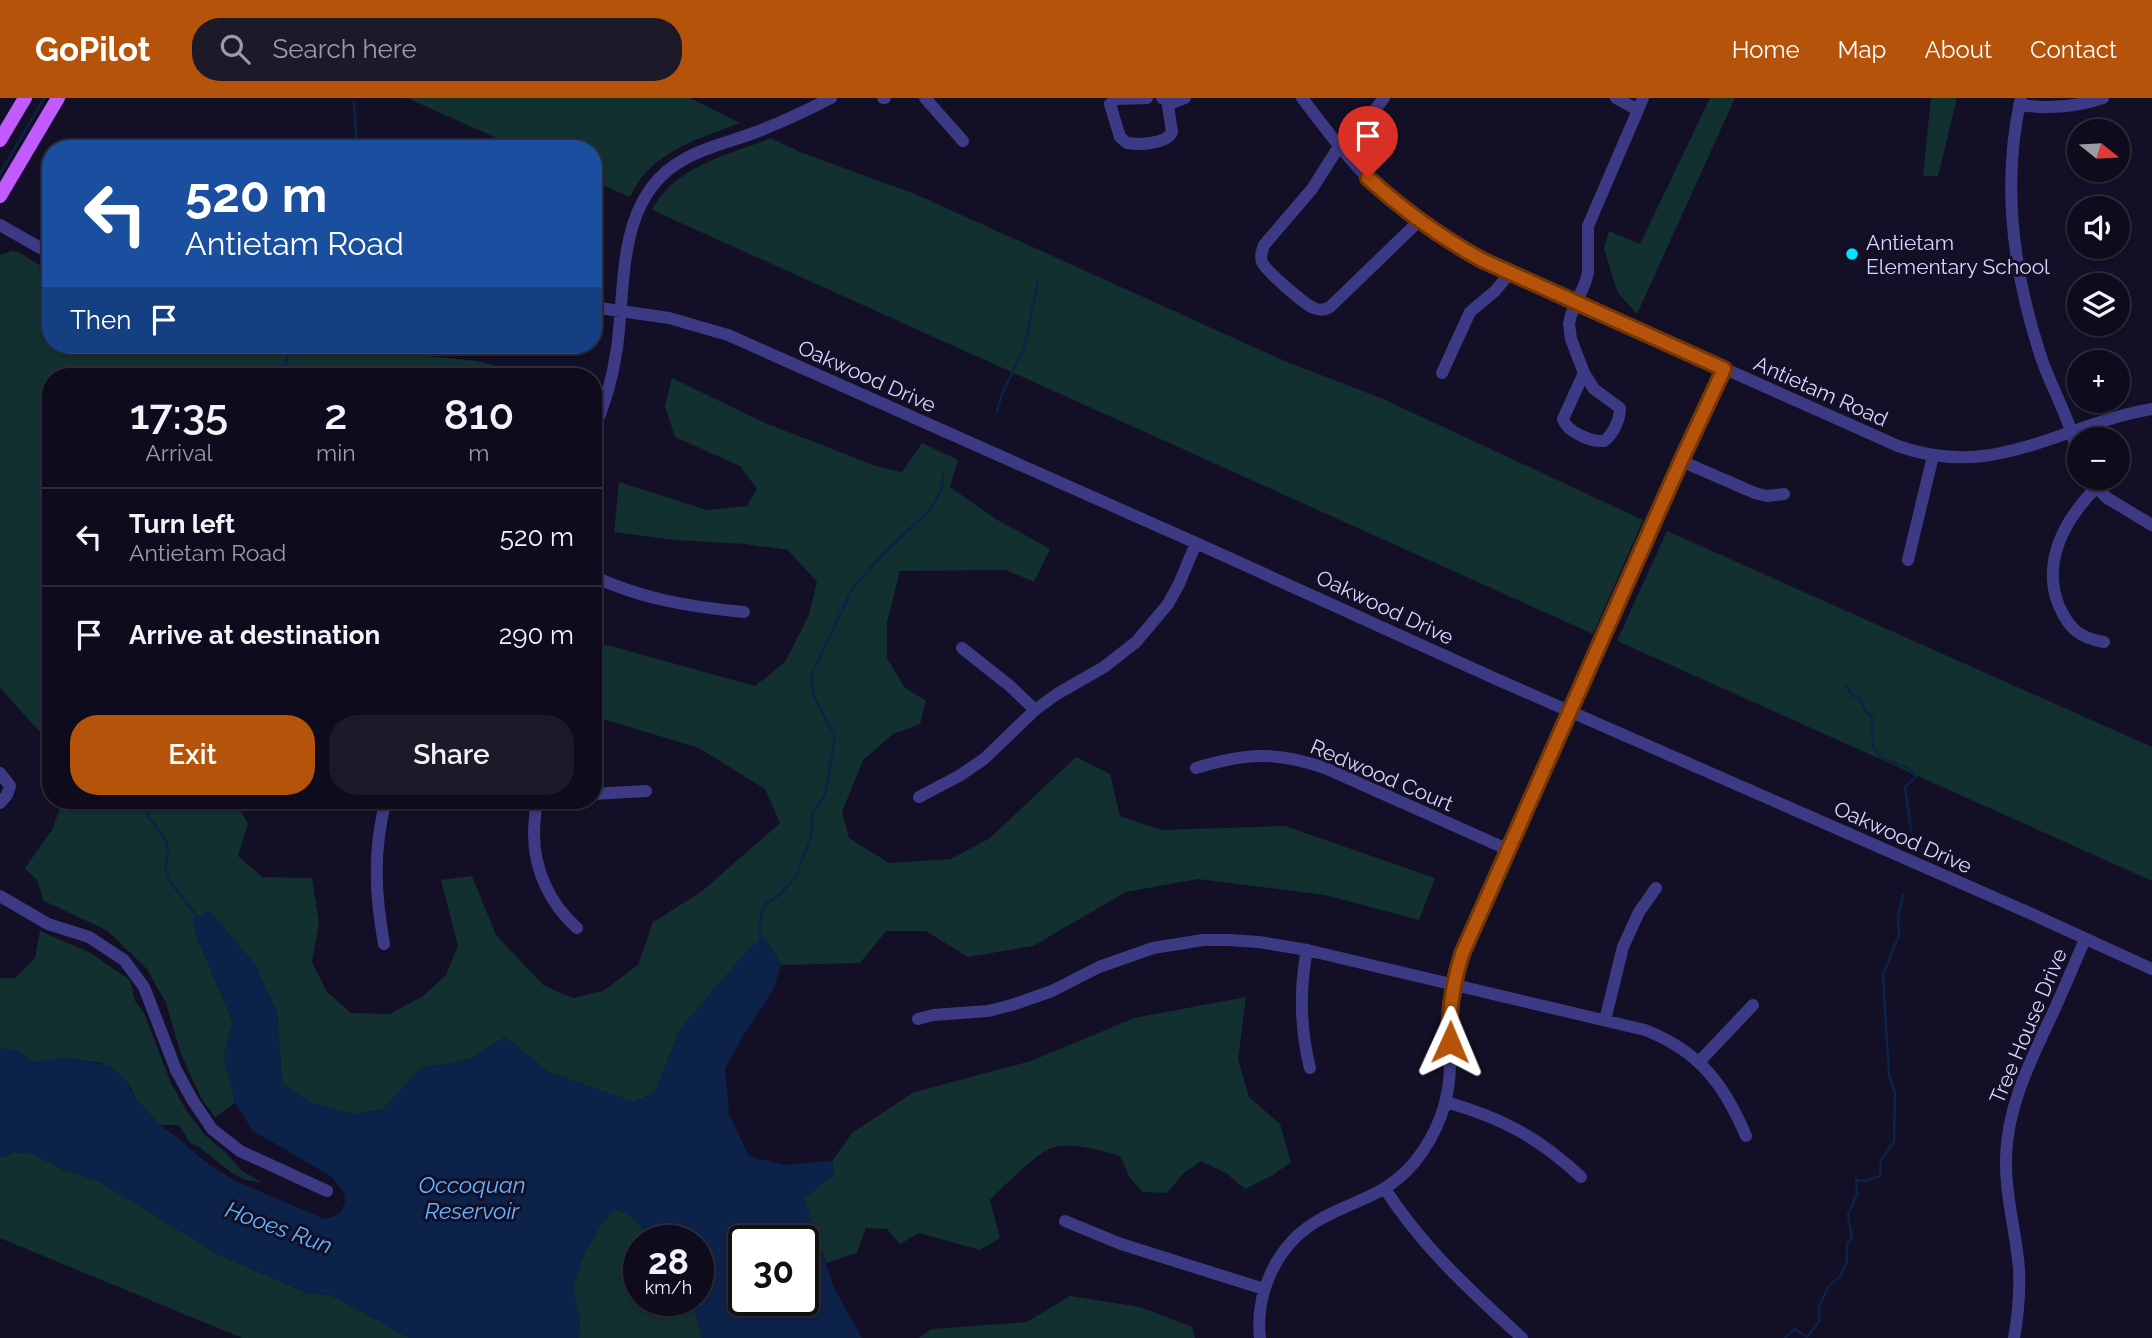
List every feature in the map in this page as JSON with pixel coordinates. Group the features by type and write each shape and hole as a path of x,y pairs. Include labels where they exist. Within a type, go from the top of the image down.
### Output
{"main road":[{"path":"0,140 25,98"},
{"path":"0,196 58,98"}],"street":[{"path":"925,98 963,141"},
{"path":"1147,98 1116,99 1110,104 1120,137 1127,143 1164,140 1170,136 1172,132 1165,99 1175,102 1185,98"},
{"name":"Antietam Road","path":"1302,98 1368,178 1419,221 1454,245 1510,273 1898,446 1933,456 1972,457 2012,452 2067,433"},
{"path":"1384,98 1339,146 1312,189 1264,245 1261,257 1268,271 1312,308 1325,309 1331,307 1419,221"},
{"path":"1584,373 1563,419 1567,427 1594,441 1604,441 1611,435 1620,408 1594,389 1584,373 1569,332 1571,315 1588,273 1587,237 1591,217 1641,104 1616,98"},
{"path":"2069,427 2041,359 2017,267 2011,182 2014,139 2020,102 2064,106 2103,98"},
{"path":"602,405 617,350 632,225 637,210 653,184 682,160 705,149 749,135 822,100"},
{"path":"0,225 42,249"},
{"path":"1443,373 1470,312 1495,291 1510,273"},
{"name":"Oakwood Drive","path":"602,308 669,318 728,335 2152,969"},
{"path":"1260,1338 1260,1308 1264,1289 1280,1257 1299,1235 1314,1223 1385,1189 1401,1176 1424,1151 1442,1118 1451,1059 1449,1026 1454,984 1462,954 1724,369"},
{"name":"Antietam Road","path":"2082,427 2105,419 2152,410"},
{"path":"1908,560 1933,456"},
{"path":"1681,461 1755,493 1767,496 1784,494"},
{"path":"2088,490 2066,526 2054,558 2053,573 2057,601 2068,624 2088,639 2104,642"},
{"path":"2100,490 2117,505 2152,525"},
{"path":"919,797 960,776 984,759 1035,710 1104,667 1136,642 1168,604 1196,543"},
{"path":"602,580 635,594 675,603 744,612"},
{"path":"962,648 1010,686 1035,710"},
{"name":"Redwood Court","path":"1196,768 1252,755 1285,756 1306,761 1509,850"},
{"path":"0,773 10,786 0,803"},
{"path":"602,793 646,791"},
{"path":"384,809 376,864 376,889 384,944"},
{"path":"536,809 535,848 540,872 559,909 577,928"},
{"path":"1605,1020 1623,947 1639,912 1656,888"},
{"path":"0,896 48,924 89,937 124,960 145,987 177,1070 197,1109 212,1129 240,1151 327,1191"},
{"name":"Tree House Drive","path":"2014,1338 2019,1271 2006,1175 2009,1127 2016,1096 2085,939"},
{"path":"918,1019 1012,1006 1052,991 1129,955 1178,943 1228,940 1259,942 1307,950 1454,984 1661,1036 1699,1062 1724,1093 1746,1136"},
{"path":"1307,950 1301,994 1301,1020 1310,1068"},
{"path":"1699,1062 1753,1005"},
{"path":"1446,1102 1516,1128 1547,1147 1581,1177"},
{"path":"1385,1189 1401,1215 1441,1262 1522,1338"},
{"path":"1065,1221 1121,1244 1264,1289"}],"green space":[{"path":"407,98 690,98 740,123 692,142 663,158 639,182 630,197 602,185 602,140 501,140"},
{"path":"1710,98 1735,98 1637,314 1618,293 1604,249 1609,231 1640,244"},
{"path":"1931,98 1957,98 1938,176 1923,176"},
{"path":"771,138 800,152 915,194 1285,361 1383,399 1643,520 1593,634 652,210 662,195 688,172"},
{"path":"18,252 42,267 42,354 406,354 478,361 503,368 42,368 42,734 0,688 0,255"},
{"path":"672,378 765,423 879,467 902,472 922,443 958,460 950,487 996,519 1050,549 1034,582 1006,570 900,571 887,622 887,658 904,687 926,701 920,724 893,734 863,760 842,812 849,838 889,863 951,859 990,838 1076,757 1110,774 1120,816 1161,830 1285,826 1435,878 1419,920 1325,895 1198,879 1126,892 1033,946 968,957 926,931 886,931 860,963 781,965 764,937 680,1029 655,1093 634,1102 548,1072 506,1037 468,1060 421,1068 382,1110 353,1114 312,1103 282,1083 277,1012 254,963 192,919 198,940 233,1022 224,1056 235,1103 215,1117 201,1098 181,1054 166,1003 147,969 108,931 44,901 37,880 25,868 52,830 60,809 240,809 248,824 238,856 262,877 312,878 319,923 312,962 327,992 351,1013 390,1014 423,996 446,975 458,946 441,880 472,876 496,935 543,985 573,998 603,991 638,965 653,922 701,892 780,823 765,789 699,748 602,719 602,644 755,686 785,662 809,615 817,582 788,550 614,532 619,482 707,510 747,506 757,489 740,466 675,437 665,406"},
{"path":"1667,531 2152,747 2152,881 1617,641"},
{"path":"40,931 89,952 130,980 135,1001 144,1013 171,1083 186,1110 205,1135 242,1171 263,1183 245,1180 232,1173 190,1143 179,1125 159,1125 135,1097 130,1086 102,1063 67,1057 35,1063 18,1052 0,1048 0,978 15,978 35,958"},
{"path":"1246,997 1238,1059 1249,1097 1280,1124 1291,1162 1245,1189 1226,1173 1201,1161 1183,1174 1167,1193 1143,1192 1130,1178 1120,1156 1096,1149 1054,1147 1030,1162 990,1200 1000,1238 980,1250 919,1233 900,1244 887,1229 866,1228 857,1253 826,1263 819,1243 819,1225 813,1225 803,1198 834,1175 832,1161 852,1133 914,1092 1031,1061 1134,1018"},
{"path":"15,1152 33,1154 61,1169 99,1181 219,1255 310,1294 331,1295 410,1338 242,1338 0,1238 0,1158"},
{"path":"615,1209 632,1217 640,1225 623,1225 623,1316 696,1316 701,1338 579,1338 580,1321 574,1292 576,1278 595,1234"},
{"path":"1070,1296 1140,1307 1192,1327 1195,1338 919,1338 931,1329 1027,1322"}],"water":[{"name":"Occoquan Reservoir","path":"210,911 254,963 277,1012 282,1083 313,1103 352,1114 382,1110 421,1068 468,1060 506,1037 548,1072 635,1102 655,1093 680,1029 749,948 764,937 781,965 773,990 725,1069 729,1114 749,1156 784,1165 832,1161 834,1175 804,1198 813,1225 728,1225 728,1316 819,1316 819,1243 834,1288 862,1338 701,1338 696,1316 714,1316 714,1225 640,1225 632,1217 616,1209 595,1234 576,1278 574,1292 580,1321 579,1338 410,1338 331,1295 310,1294 219,1255 99,1181 61,1169 33,1154 15,1152 0,1158 0,1048 18,1052 35,1062 67,1057 111,1066 124,1078 135,1097 159,1125 235,1181 325,1219 341,1212 345,1202 344,1193 332,1177 253,1131 235,1103 224,1056 233,1022 198,940 192,919"}],"waterway":[{"path":"0,174 44,98"},
{"path":"354,102 355,140"},
{"path":"997,411 1002,394 1024,349 1038,282"},
{"path":"284,368 289,354"},
{"path":"760,941 764,905 779,895 795,878 811,837 813,812 825,796 835,736 814,697 811,676 852,589 883,554 931,509 942,488 943,474"},
{"path":"1846,685 1852,695 1860,698 1865,710 1872,717 1873,746 1881,758 1909,768 1916,777 1905,787 1911,830"},
{"path":"151,809 147,815 166,840 168,853 165,867 171,883 199,919"},
{"path":"1785,1338 1795,1329 1807,1337 1819,1322 1819,1306 1830,1284 1840,1277 1847,1262 1847,1243 1852,1238 1848,1215 1857,1194 1856,1180 1866,1181 1880,1176 1881,1160 1894,1142 1895,1093 1889,1075 1883,975 1899,935 1898,917 1903,895"}],"place":[{"name":"Antietam Elementary School","path":"1852,254"}],"route":[{"path":"1368,178 1389,198 1454,245 1724,369 1462,954 1450,1004 1450,1042"}],"water label":[{"name":"Hooes Run","path":"279,1227"}]}
